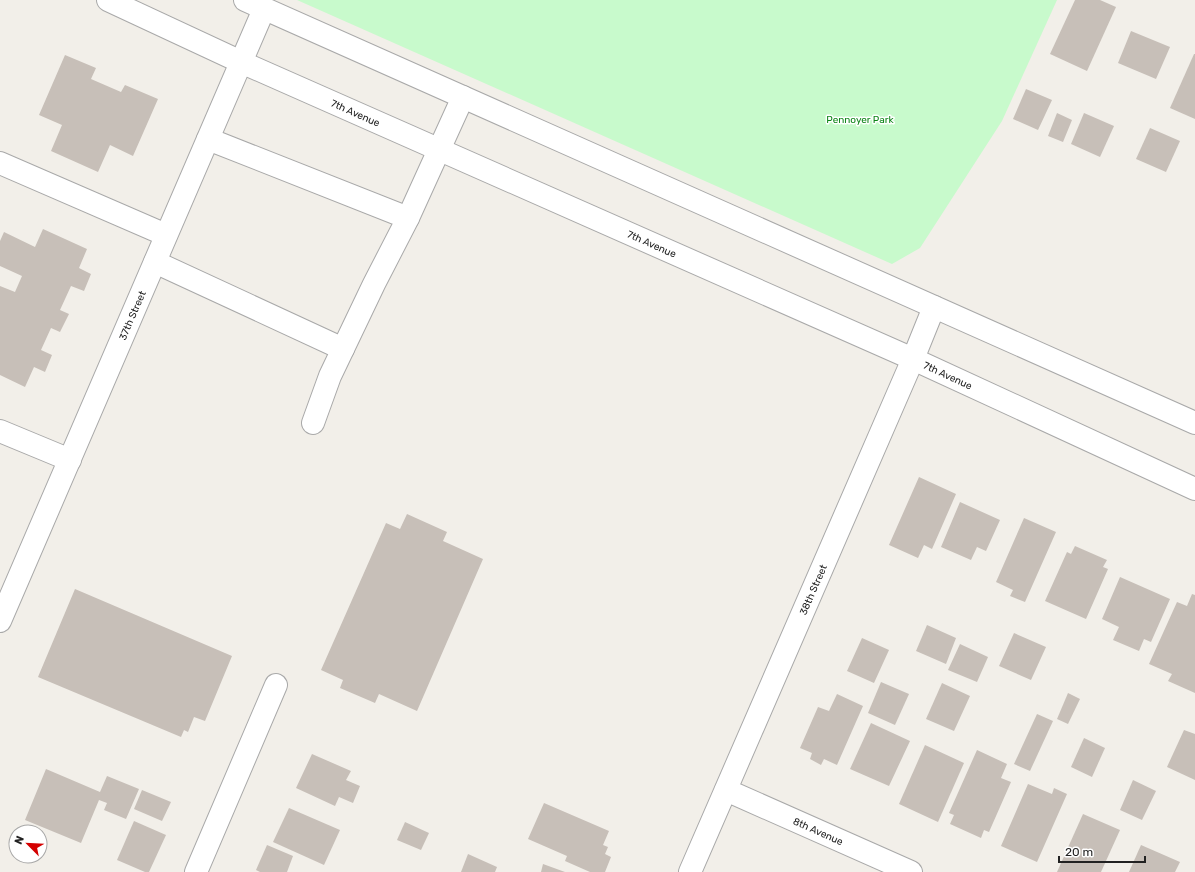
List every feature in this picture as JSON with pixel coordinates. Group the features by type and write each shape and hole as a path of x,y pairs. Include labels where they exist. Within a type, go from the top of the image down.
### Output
{"street":[{"name":"7th Avenue","path":"108,0 241,62 913,359 1195,489"},
{"name":"37th Street","path":"0,622 241,62 254,4"},
{"path":"254,4 1195,422"},
{"path":"313,423 330,376 374,284 408,218 463,97"},
{"path":"208,139 408,218"},
{"path":"0,163 166,235"},
{"path":"155,262 343,349"},
{"name":"38th Street","path":"690,872 913,359 934,307"},
{"path":"0,431 70,460"},
{"path":"196,872 276,685"},
{"name":"8th Avenue","path":"726,790 911,872"}],"green space":[{"name":"Pennoyer Park","path":"297,0 1057,0 1002,121 920,248 892,264"}],"building":[{"path":"1075,0 1100,0 1116,7 1087,71 1050,54"},
{"path":"1131,31 1170,47 1156,79 1118,63"},
{"path":"1195,54 1195,119 1170,108"},
{"path":"65,55 96,68 91,79 121,92 125,85 158,99 133,156 110,145 98,172 51,151 62,125 39,115"},
{"path":"1026,89 1052,100 1038,130 1013,119"},
{"path":"1057,113 1072,120 1063,142 1048,136"},
{"path":"1084,113 1114,126 1100,157 1071,144"},
{"path":"1150,128 1180,141 1166,172 1136,159"},
{"path":"43,229 87,249 79,268 91,274 84,291 71,286 60,310 69,314 60,332 51,328 41,350 52,355 45,372 34,367 25,387 0,375 0,286 15,292 22,276 0,266 0,241 4,232 35,247"},
{"path":"919,477 956,494 932,549 924,545 918,558 889,545"},
{"path":"960,502 1000,520 986,551 977,547 971,560 941,547"},
{"path":"407,514 447,532 443,541 483,559 417,711 379,694 375,703 340,688 343,680 321,670 386,523 400,529"},
{"path":"1024,518 1056,532 1025,602 1010,596 1013,590 996,582"},
{"path":"1075,546 1107,560 1103,567 1108,569 1086,619 1045,601 1067,552 1071,554"},
{"path":"1120,577 1170,599 1151,642 1144,639 1139,651 1113,640 1119,627 1102,619"},
{"path":"75,589 232,656 205,721 194,717 188,732 184,730 181,737 38,677"},
{"path":"1192,594 1195,595 1195,693 1168,681 1172,674 1149,664 1177,602 1187,606"},
{"path":"927,625 956,638 946,664 916,651"},
{"path":"1014,633 1046,647 1031,680 999,666"},
{"path":"862,638 889,650 874,683 847,671"},
{"path":"960,644 988,657 977,682 948,670"},
{"path":"881,682 909,694 895,725 868,713"},
{"path":"942,683 970,696 954,731 926,719"},
{"path":"1068,693 1080,699 1068,724 1057,719"},
{"path":"837,694 863,706 837,765 824,759 821,765 810,759 812,753 800,748 818,707 829,711"},
{"path":"1037,714 1053,721 1030,771 1014,764"},
{"path":"871,723 910,741 889,786 850,769"},
{"path":"1184,730 1195,734 1195,780 1167,767"},
{"path":"1084,738 1105,748 1092,777 1071,767"},
{"path":"925,745 964,763 938,822 899,804"},
{"path":"977,750 1007,764 1001,778 1011,782 989,832 984,830 981,838 950,824 954,815 949,813"},
{"path":"312,754 351,771 346,780 360,786 353,803 339,797 335,806 296,788"},
{"path":"46,769 100,792 107,776 139,789 126,819 104,810 107,803 99,800 81,843 48,829 48,824 35,824 25,820"},
{"path":"1133,780 1156,791 1142,820 1120,810"},
{"path":"1028,784 1052,794 1054,788 1067,794 1037,862 1001,846"},
{"path":"142,790 171,802 162,821 134,809"},
{"path":"544,803 609,831 603,845 608,847 605,854 611,857 605,872 590,872 565,861 567,856 528,839"},
{"path":"289,808 340,830 324,865 273,842"},
{"path":"1083,814 1120,830 1101,872 1057,872"},
{"path":"134,821 166,835 149,872 145,872 117,860"},
{"path":"405,822 429,833 421,850 397,840"},
{"path":"267,845 293,856 287,872 260,872 256,870"},
{"path":"1141,845 1180,862 1175,872 1129,872"},
{"path":"468,854 497,867 495,872 461,872"},
{"path":"543,864 565,872 541,872"}]}
